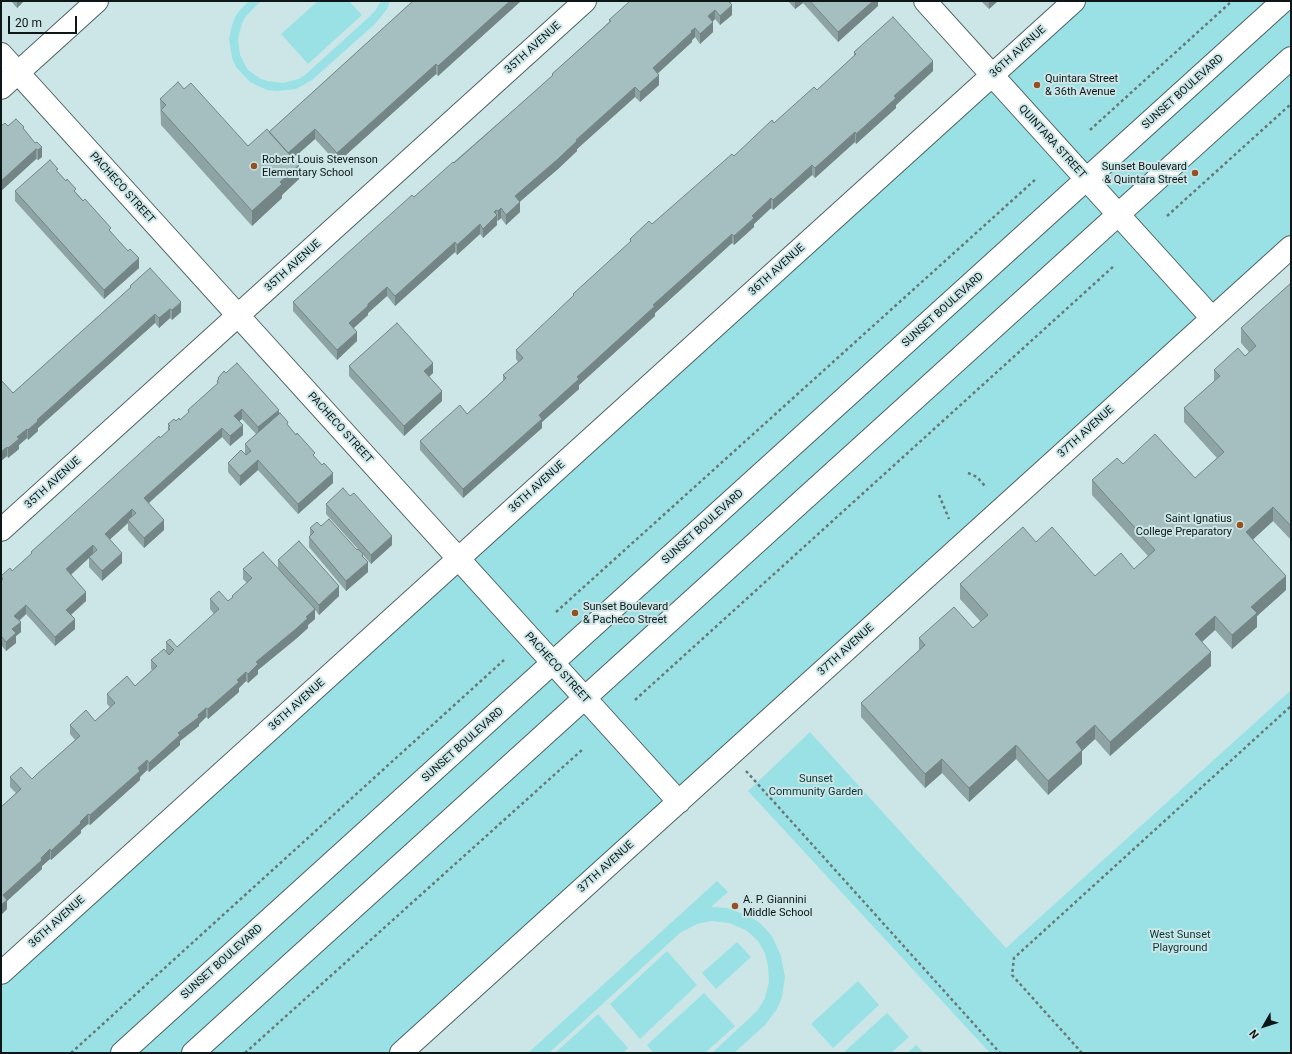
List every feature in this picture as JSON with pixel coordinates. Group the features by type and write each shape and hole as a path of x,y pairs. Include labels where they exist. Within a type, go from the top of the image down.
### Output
{"street":[{"path":"1,88 97,1"},
{"name":"35TH AVENUE","path":"1,530 585,1"},
{"name":"QUINTARA STREET","path":"925,1 1212,318"},
{"name":"36TH AVENUE","path":"1,973 1074,1"},
{"name":"SUNSET BOULEVARD","path":"122,1053 1283,1"},
{"name":"PACHECO STREET","path":"1,54 679,802"},
{"path":"193,1053 1291,58"},
{"name":"37TH AVENUE","path":"401,1053 1291,247"}],"path":[{"path":"1090,130 1232,1"},
{"path":"1167,216 1291,104"},
{"path":"556,612 1037,178"},
{"path":"635,700 1115,265"},
{"path":"968,473 977,477 985,486"},
{"path":"939,495 949,519"},
{"path":"71,1053 504,660"},
{"path":"1082,1053 1012,975 1014,958 1291,706"},
{"path":"245,1053 583,749"},
{"path":"731,754 1000,1053"}],"green space":[{"path":"249,1 261,1 246,16 242,23 238,39 240,55 248,70 261,79 283,83 299,79 306,74 369,17 381,1 390,1 387,9 375,24 312,80 296,89 277,91 267,90 250,82 236,67 232,58 229,39 231,29 234,19 239,11"},
{"path":"318,1 349,1 362,15 308,64 281,34"},
{"path":"1074,1 1291,1 1291,247 401,1053 1,1053 1,974"},
{"name":"West Sunset Playground","path":"1291,690 1291,1053 990,1053 748,791 810,732 1006,948"},
{"path":"717,881 728,892 711,907 727,908 749,916 760,923 772,936 781,956 785,977 782,997 777,1009 765,1025 734,1053 712,1053 758,1010 765,998 769,982 765,953 758,941 746,930 729,923 711,921 697,924 680,933 549,1053 528,1053"},
{"path":"737,942 751,957 716,989 702,973"},
{"path":"667,951 697,985 640,1039 610,1004"},
{"path":"858,981 879,1005 833,1048 811,1024"},
{"path":"704,993 735,1026 705,1053 653,1053 647,1045"},
{"path":"887,1013 909,1037 891,1053 843,1053"},
{"path":"598,1014 628,1048 623,1053 555,1053"},
{"path":"916,1045 924,1053 907,1053"}],"building":[{"path":"413,1 510,1 438,66 436,64 337,153 315,129 288,153 269,132"},
{"path":"630,1 728,1 732,5 720,16 715,10 708,16 713,22 700,34 695,28 691,31 692,32 653,68 659,75 640,92 635,87 576,140 577,141 558,159 515,196 520,202 506,215 501,208 498,211 496,210 494,212 497,215 483,229 480,224 457,245 455,242 395,296 387,287 349,323 357,332 337,350 293,302 412,195 414,197 534,92 611,21 609,20"},
{"path":"810,1 873,1 838,32"},
{"path":"893,17 933,61 894,96 896,98 856,134 855,132 815,168 812,165 773,200 771,198 752,216 754,218 734,236 732,234 653,305 655,306 577,377 579,379 539,415 542,419 463,489 420,441 460,405 467,414 486,397 506,378 503,375 523,358 516,350 574,295 573,294 631,241 630,239 649,221 652,224 732,154 734,156 772,120 774,123 814,87 817,90 856,54 854,52"},
{"path":"178,82 184,89 191,83 248,146 267,129 299,165 280,182 282,184 252,211 161,110 166,105 160,99"},
{"path":"16,119 24,127 23,128 35,143 37,142 42,147 38,150 36,149 1,181 1,126 5,123 8,126"},
{"path":"50,160 58,169 56,170 76,189 74,191 83,201 85,199 111,228 109,230 128,251 130,249 139,258 104,290 15,191"},
{"path":"150,268 181,302 159,318 155,314 37,420 38,421 28,430 27,429 17,437 19,439 1,452 1,380 13,393 131,287 130,286"},
{"path":"1291,283 1291,526 1273,507 1246,532 1286,576 1251,607 1257,613 1232,635 1215,616 1195,634 1211,652 1110,742 1095,725 1076,742 1082,750 1048,781 1016,745 969,788 942,759 925,774 861,703 925,645 919,638 954,607 973,628 988,615 960,584 1023,527 1036,542 1052,527 1095,576 1121,553 1134,569 1155,550 1092,480 1117,458 1123,464 1155,434 1195,478 1224,452 1184,408 1220,376 1214,370 1238,348 1245,356 1256,346 1241,328"},
{"path":"397,323 433,363 424,371 442,391 404,426 349,366"},
{"path":"237,363 279,410 258,427 242,409 234,416 243,425 230,436 222,428 144,498 164,520 144,538 128,520 136,513 132,509 105,534 122,553 102,571 89,557 97,550 93,545 66,569 86,592 66,610 75,619 55,637 26,605 14,616 21,622 12,629 16,633 6,642 1,636 1,580 3,579 1,576 10,568 12,571 159,436 160,438 170,429 168,428 170,426 168,424 174,419 176,421 179,418 180,420 189,412 188,410 218,383 218,378 224,371 226,373"},
{"path":"280,413 296,435 297,433 315,453 313,455 322,465 324,463 333,473 298,504 258,460 240,476 228,463 241,450 246,455 251,451 245,444"},
{"path":"343,488 350,496 354,493 392,536 371,555 326,504"},
{"path":"329,519 357,550 358,549 363,554 362,556 368,562 346,581 309,537 314,532 310,528 317,522 321,526"},
{"path":"299,541 339,586 319,605 278,560"},
{"path":"263,552 315,609 297,628 256,662 258,664 248,674 246,672 237,680 239,682 208,709 206,708 198,715 199,717 178,733 180,735 149,763 147,760 138,768 140,771 90,815 88,814 80,822 81,823 51,851 50,849 41,858 42,860 3,895 7,900 1,905 1,807 21,789 10,777 21,767 32,779 80,736 70,725 86,710 95,721 115,703 107,694 127,676 135,686 157,666 151,660 164,649 169,655 174,650 166,642 170,639 177,647 219,609 210,599 219,591 228,601 252,578 243,569"}],"place":[{"name":"Quintara Street & 36th Avenue","path":"1037,85"},
{"name":"Robert Louis Stevenson Elementary School","path":"254,166"},
{"name":"Sunset Boulevard & Quintara Street","path":"1195,173"},
{"name":"Saint Ignatius College Preparatory","path":"1240,525"},
{"name":"Sunset Boulevard & Pacheco Street","path":"575,613"},
{"name":"A. P. Giannini Middle School","path":"735,906"}],"park label":[{"name":"Sunset Community Garden","path":"816,785"}]}
